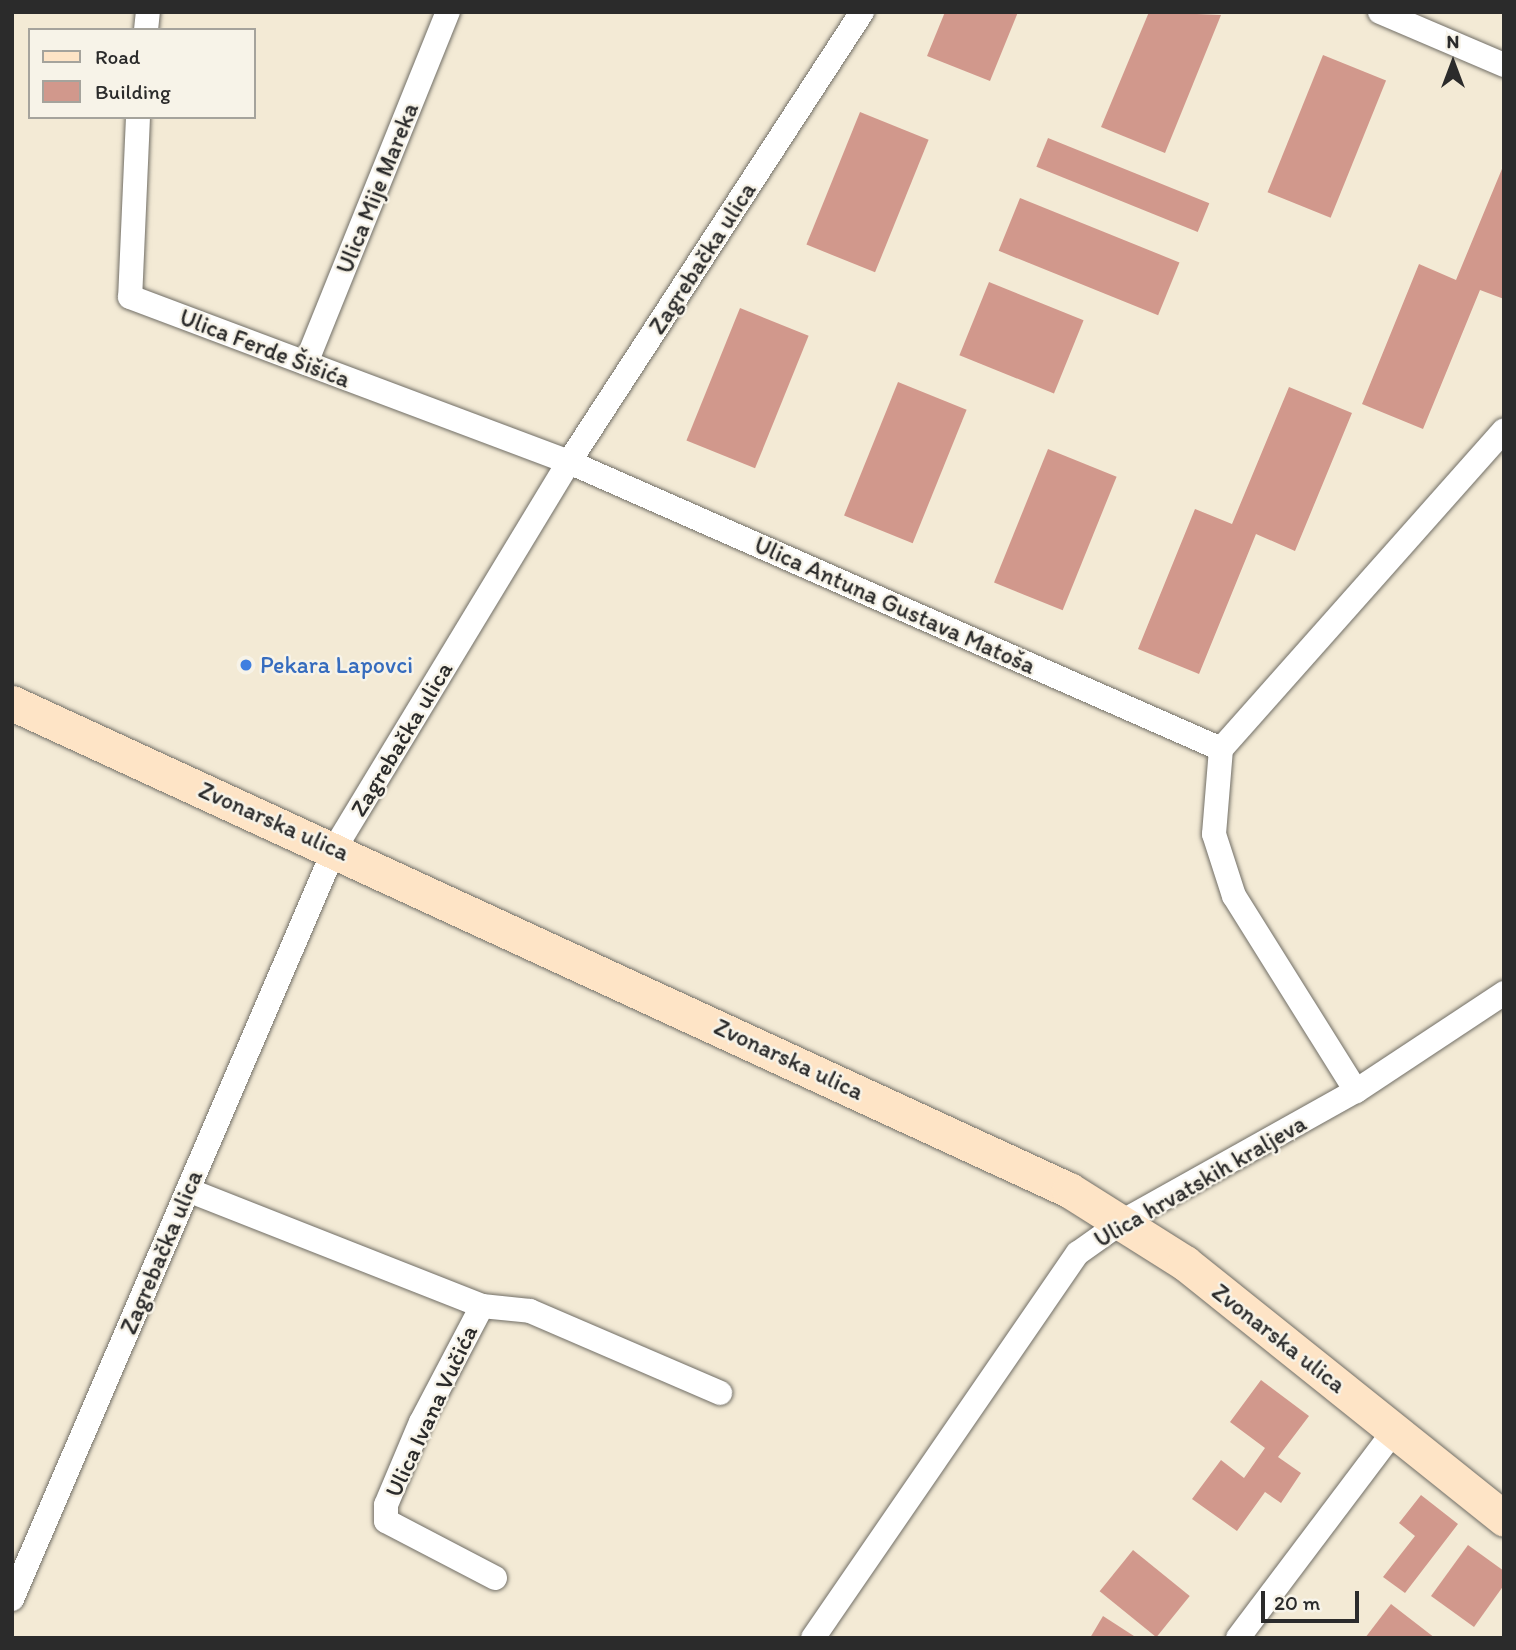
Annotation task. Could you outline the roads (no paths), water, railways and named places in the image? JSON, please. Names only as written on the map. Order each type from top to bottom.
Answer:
[{"type":"main road","name":"Zvonarska ulica","points":[[12,703],[335,848],[1069,1190],[1123,1221],[1395,1430],[1504,1519]]},
{"type":"street","name":"Ulica Mije Mareka","points":[[306,363],[448,12]]},
{"type":"street","name":"Zagrebačka ulica","points":[[12,1599],[335,848],[569,462],[862,12]]},
{"type":"street","points":[[1380,12],[1504,65]]},
{"type":"street","name":"Ulica Ferde Šišića","points":[[138,119],[130,297],[569,462]]},
{"type":"street","points":[[1356,1091],[1234,896],[1214,834],[1220,749],[1504,430]]},
{"type":"street","name":"Ulica Antuna Gustava Matoša","points":[[569,462],[1220,749]]},
{"type":"street","name":"Ulica hrvatskih kraljeva","points":[[813,1638],[1064,1268],[1123,1221],[1356,1091],[1504,993]]},
{"type":"street","name":"Ulica Ivana Vučića","points":[[188,1190],[482,1306],[530,1311],[720,1394]]},
{"type":"street","name":"Ulica Ivana Vučića","points":[[482,1306],[421,1422],[386,1506],[386,1521],[495,1578]]},
{"type":"street","points":[[1238,1638],[1395,1430]]},
{"type":"place","name":"Pekara Lapovci","points":[[246,665]]}]
